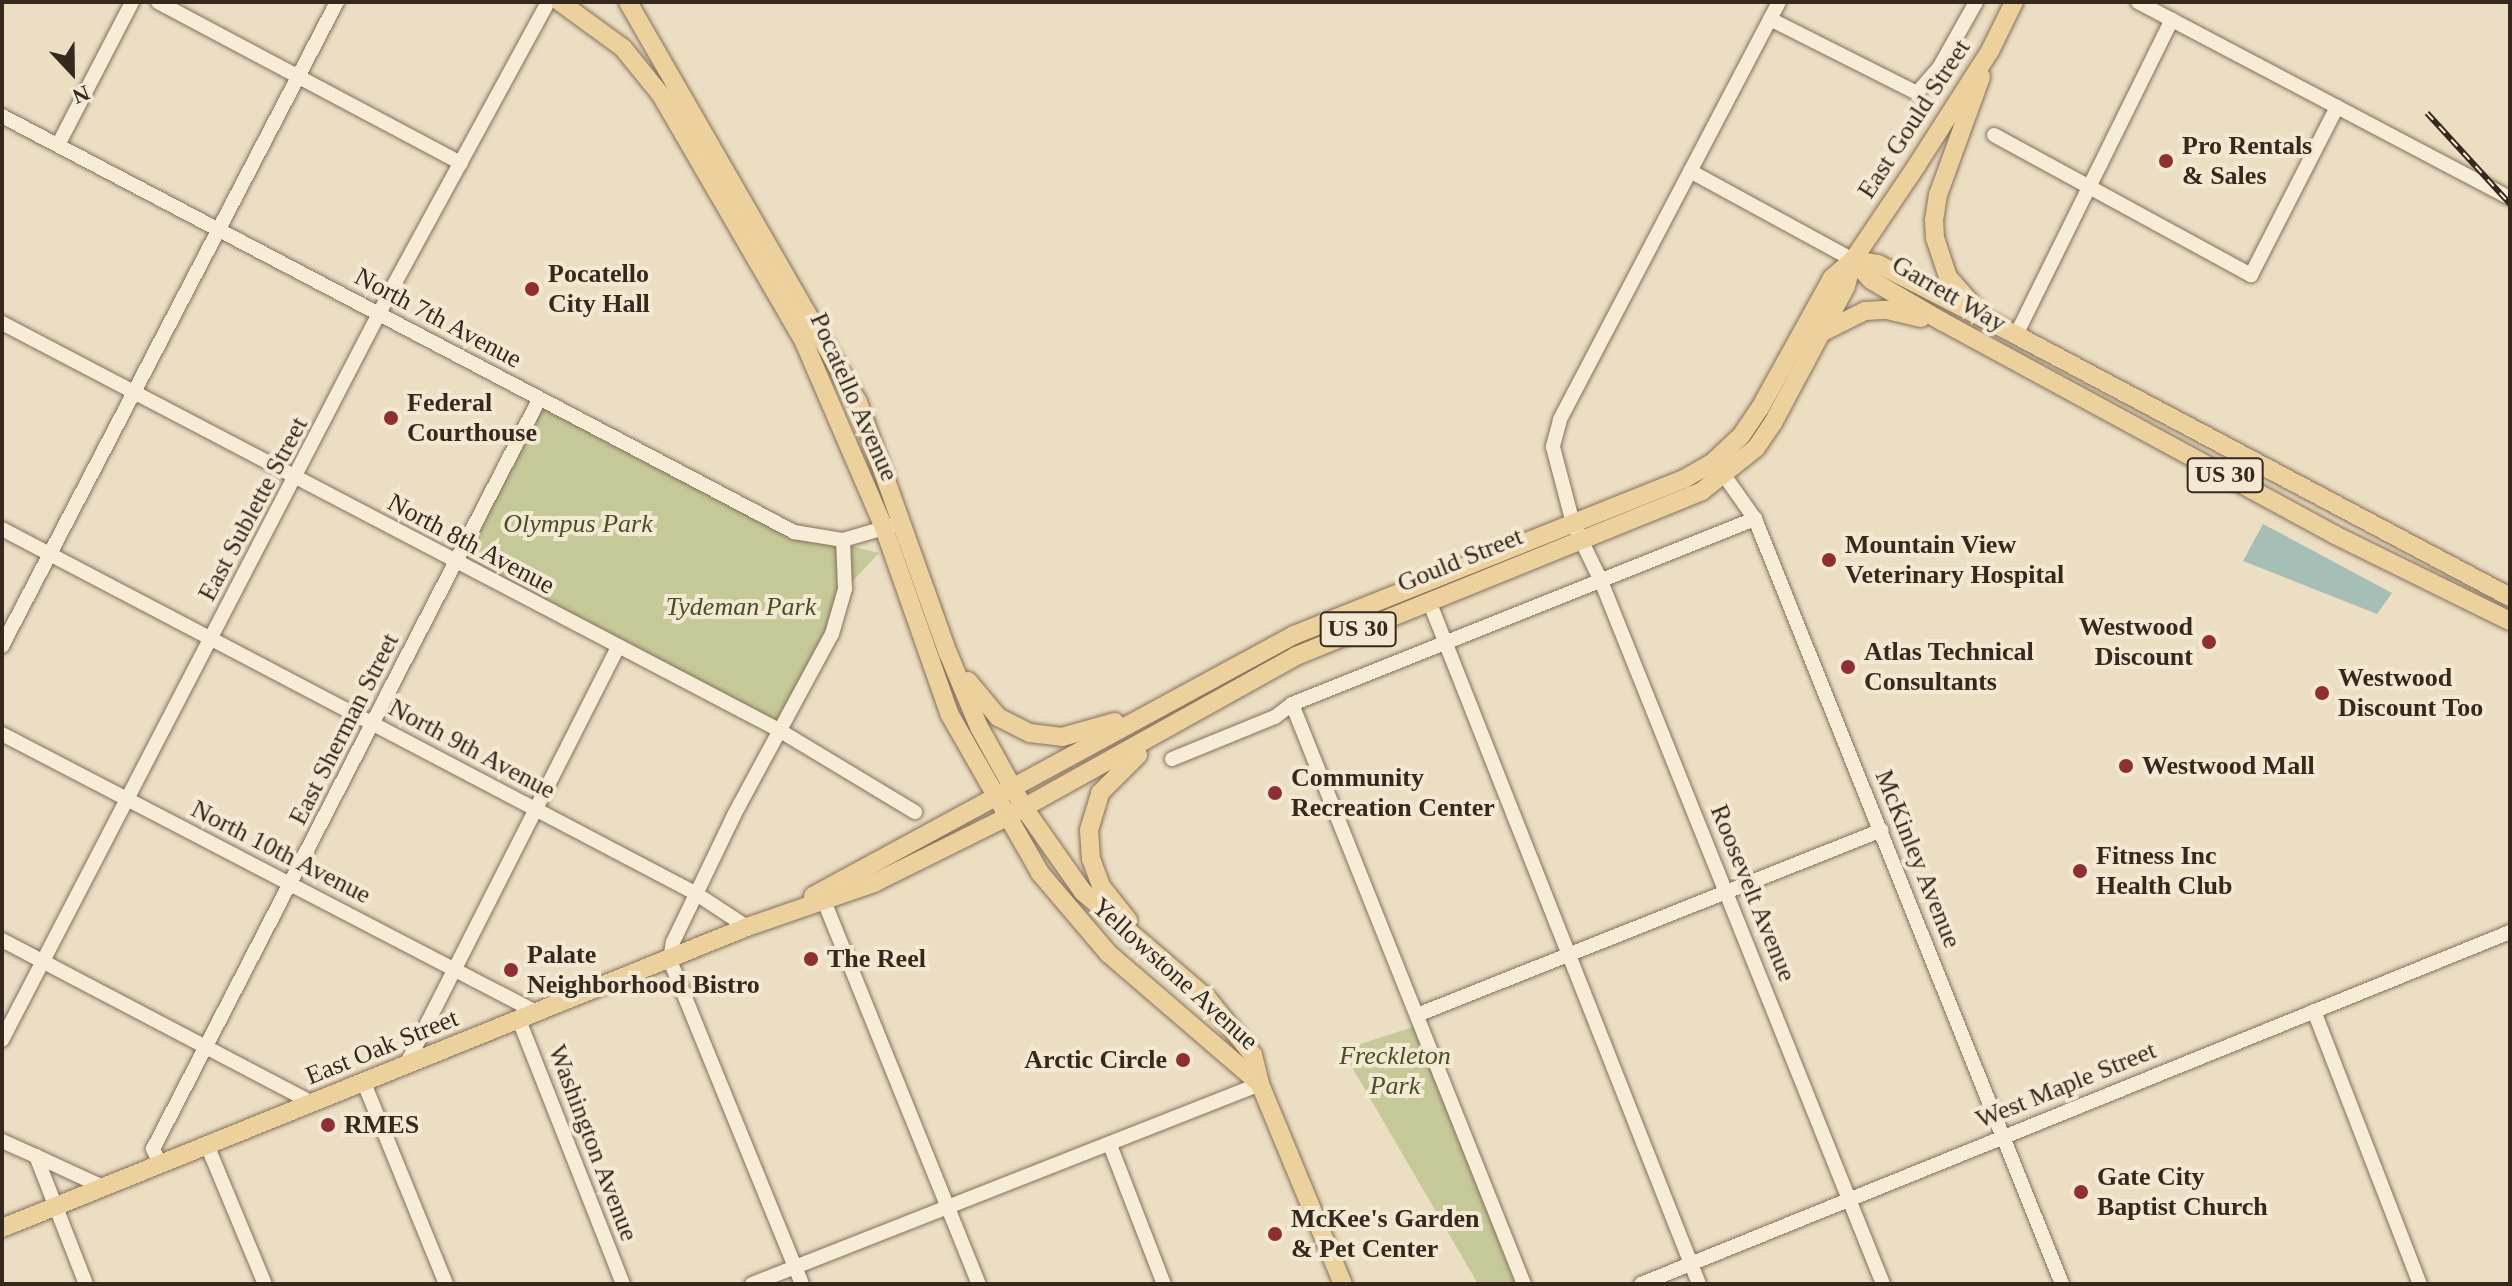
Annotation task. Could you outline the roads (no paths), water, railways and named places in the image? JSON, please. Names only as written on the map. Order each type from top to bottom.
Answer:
[{"type":"main road","name":"Pocatello Avenue","points":[[560,2],[623,48],[661,95],[819,372],[884,528],[950,715],[1007,817]]},
{"type":"main road","name":"Pocatello Avenue","points":[[628,2],[853,391],[948,653],[1024,808]]},
{"type":"main road","name":"East Gould Street","points":[[1719,468],[1741,436],[1832,278],[1853,260],[1917,165],[1990,51],[2014,2]]},
{"type":"main road","points":[[1983,319],[1948,277],[1935,238],[1938,195],[1990,51]]},
{"type":"main road","name":"East Gould Street","points":[[1719,468],[1765,435],[1846,286],[1853,260]]},
{"type":"main road","name":"Garrett Way","points":[[1853,260],[1878,264],[2510,597]]},
{"type":"main road","name":"Garrett Way","points":[[1853,260],[1871,280],[1943,322],[2335,535],[2510,621]]},
{"type":"main road","name":"US 30","points":[[1819,334],[1865,311],[1887,310],[1943,322]]},
{"type":"main road","name":"Gould Street","points":[[1007,817],[1296,656],[1429,601],[1719,468]]},
{"type":"main road","name":"Gould Street","points":[[996,799],[1318,624],[1577,532]]},
{"type":"main road","name":"US 30","points":[[948,653],[988,708],[1030,733],[1074,735],[1167,704]]},
{"type":"main road","points":[[1154,953],[1101,886],[1091,859],[1090,817],[1100,793],[1122,767],[1208,704]]},
{"type":"main road","name":"East Oak Street","points":[[822,896],[996,799]]},
{"type":"main road","name":"Yellowstone Avenue","points":[[1024,808],[1083,892],[1226,1017],[1253,1055],[1260,1084],[1343,1284]]},
{"type":"main road","name":"East Oak Street","points":[[2,1228],[822,896],[903,869],[1007,817]]},
{"type":"main road","name":"Yellowstone Avenue","points":[[1007,817],[1040,873],[1085,931],[1260,1084]]},
{"type":"street","points":[[58,145],[132,2]]},
{"type":"street","points":[[158,2],[461,163]]},
{"type":"street","points":[[2,646],[300,79],[337,2]]},
{"type":"street","name":"East Sublette Street","points":[[2,1040],[380,313],[548,2]]},
{"type":"street","name":"Roosevelt Avenue","points":[[1779,2],[1560,420],[1553,447],[1577,532],[1601,581],[1883,1284]]},
{"type":"street","points":[[1770,19],[1917,93],[1939,68],[1976,2]]},
{"type":"street","points":[[2138,2],[2510,198]]},
{"type":"street","points":[[2016,335],[2172,20]]},
{"type":"street","points":[[1994,135],[2251,275],[2337,107]]},
{"type":"street","name":"North 7th Avenue","points":[[2,116],[794,532],[843,540],[902,522]]},
{"type":"street","points":[[1690,171],[1853,260]]},
{"type":"street","name":"North 8th Avenue","points":[[2,323],[455,564],[779,730],[915,812]]},
{"type":"street","name":"East Sherman Street","points":[[160,1164],[153,1149],[539,400]]},
{"type":"street","name":"McKinley Avenue","points":[[1719,468],[1755,519],[2062,1284]]},
{"type":"street","points":[[1172,759],[1275,717],[1292,704],[1755,519]]},
{"type":"street","name":"North 9th Avenue","points":[[2,529],[695,893],[747,927]]},
{"type":"street","points":[[802,1284],[670,960],[695,893],[841,610],[843,540]]},
{"type":"street","points":[[1429,601],[1699,1284]]},
{"type":"street","points":[[406,1065],[618,648]]},
{"type":"street","points":[[1292,704],[1524,1284]]},
{"type":"street","name":"North 10th Avenue","points":[[2,734],[538,1013]]},
{"type":"street","points":[[1417,1015],[1881,830]]},
{"type":"street","points":[[822,896],[979,1284]]},
{"type":"street","name":"West Maple Street","points":[[1641,1284],[2510,932]]},
{"type":"street","points":[[2,940],[313,1103]]},
{"type":"street","points":[[2314,1011],[2420,1284]]},
{"type":"street","name":"Washington Avenue","points":[[519,1020],[623,1284]]},
{"type":"street","points":[[364,1083],[446,1284]]},
{"type":"street","points":[[752,1284],[1260,1084]]},
{"type":"street","points":[[2,1141],[103,1187]]},
{"type":"street","points":[[207,1145],[265,1284]]},
{"type":"street","points":[[1110,1145],[1164,1284]]},
{"type":"street","points":[[36,1156],[86,1284]]},
{"type":"water","points":[[2263,524],[2392,593],[2377,614],[2243,561]]},
{"type":"railway","points":[[2427,113],[2510,204]]},
{"type":"place","name":"Pro Rentals & Sales","points":[[2166,161]]},
{"type":"place","name":"Pocatello City Hall","points":[[532,289]]},
{"type":"place","name":"Federal Courthouse","points":[[391,418]]},
{"type":"place","name":"Mountain View Veterinary Hospital","points":[[1829,560]]},
{"type":"place","name":"Westwood Discount","points":[[2209,642]]},
{"type":"place","name":"Atlas Technical Consultants","points":[[1848,667]]},
{"type":"place","name":"Westwood Discount Too","points":[[2322,693]]},
{"type":"place","name":"Westwood Mall","points":[[2126,766]]},
{"type":"place","name":"Community Recreation Center","points":[[1275,793]]},
{"type":"place","name":"Fitness Inc Health Club","points":[[2080,871]]},
{"type":"place","name":"The Reel","points":[[811,959]]},
{"type":"place","name":"Palate Neighborhood Bistro","points":[[511,970]]},
{"type":"place","name":"Arctic Circle","points":[[1183,1060]]},
{"type":"place","name":"RMES","points":[[328,1125]]},
{"type":"place","name":"Gate City Baptist Church","points":[[2081,1192]]},
{"type":"place","name":"McKee's Garden & Pet Center","points":[[1275,1234]]},
{"type":"park label","name":"Olympus Park","points":[[578,524]]},
{"type":"park label","name":"Tydeman Park","points":[[741,607]]},
{"type":"park label","name":"Freckleton Park","points":[[1395,1071]]}]
